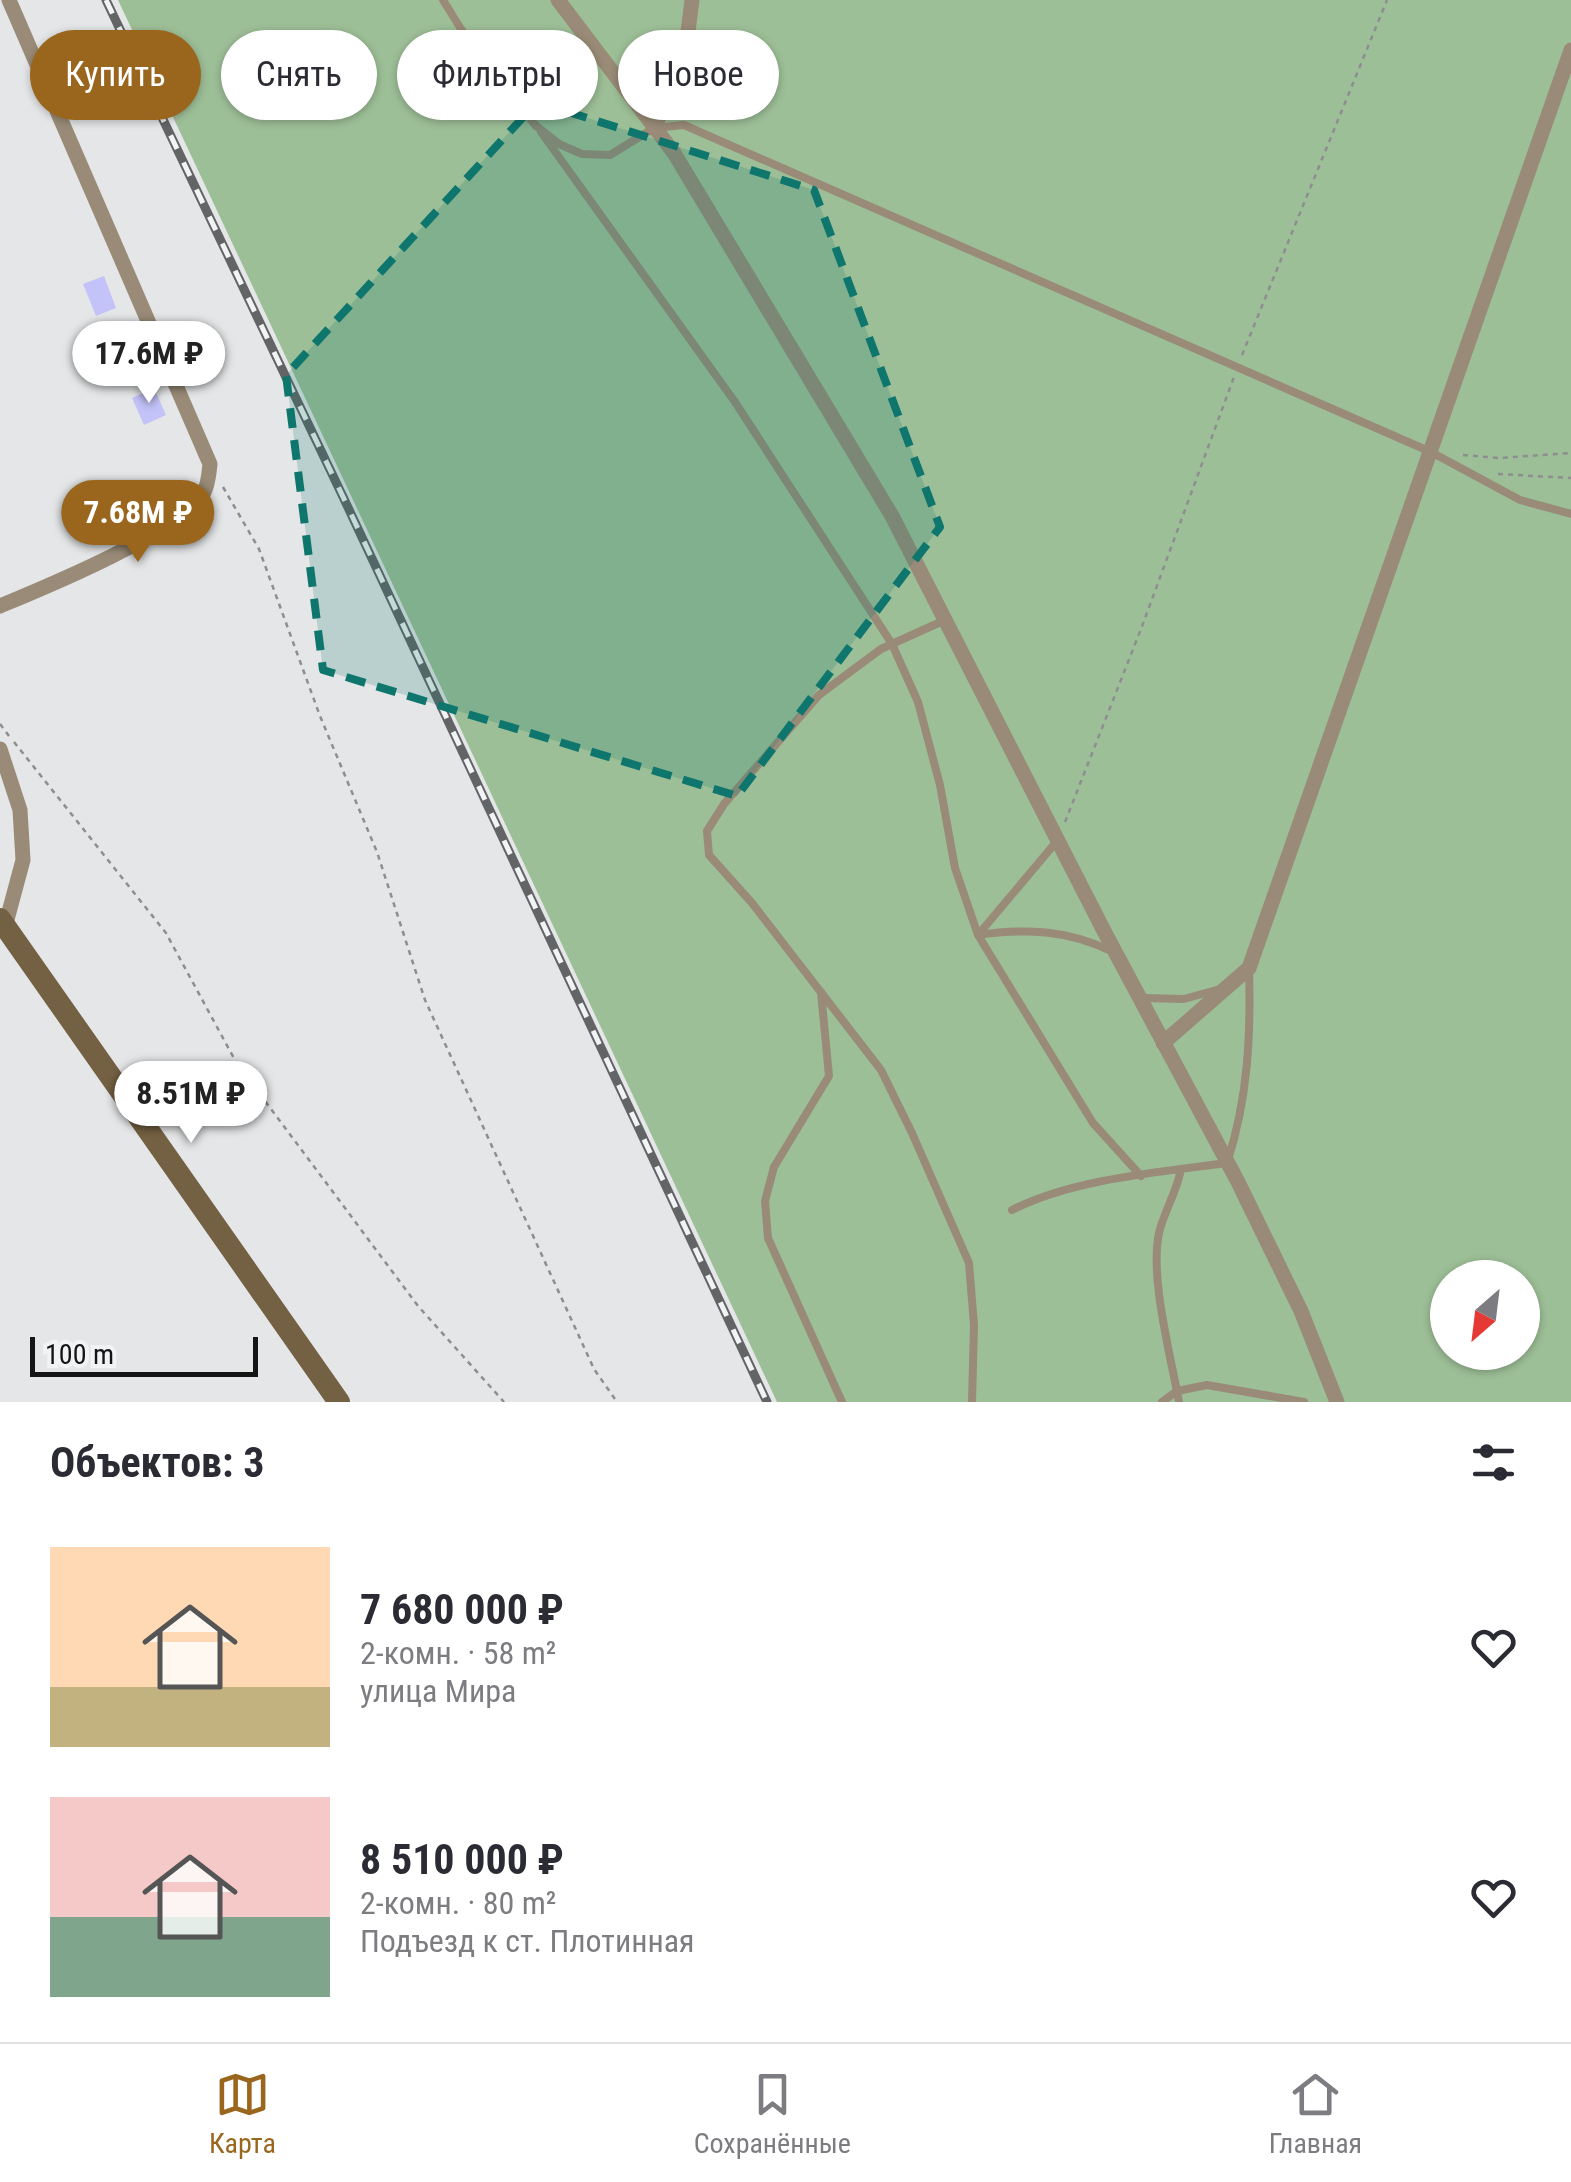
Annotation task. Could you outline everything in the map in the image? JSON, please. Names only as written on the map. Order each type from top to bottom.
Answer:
[{"type":"street","points":[[0,606],[78,572],[173,521],[205,492],[210,464],[10,0]]},
{"type":"street","points":[[558,0],[674,153],[892,516],[1302,1312],[1336,1402]]},
{"type":"street","points":[[654,128],[684,63],[692,0]]},
{"type":"street","points":[[1163,1043],[1250,968],[1571,50]]},
{"type":"street","points":[[0,749],[20,810],[23,860],[3,923],[339,1402]]},
{"type":"lane","points":[[444,0],[461,29],[735,402],[892,644],[918,702],[940,785],[954,868],[978,935],[1094,1123],[1140,1176]]},
{"type":"lane","points":[[535,125],[558,144],[582,154],[610,154],[654,128],[684,125],[1431,452],[1520,500],[1571,514]]},
{"type":"lane","points":[[945,620],[892,644],[819,695],[724,804],[707,831],[709,855],[752,903],[881,1070],[969,1263],[974,1324],[972,1402]]},
{"type":"lane","points":[[978,935],[1058,840]]},
{"type":"lane","points":[[978,935],[1018,929],[1052,932],[1089,940],[1115,953]]},
{"type":"lane","points":[[1012,1210],[1078,1187],[1227,1163],[1242,1120],[1250,1028],[1250,968]]},
{"type":"lane","points":[[1139,998],[1184,1000],[1229,986]]},
{"type":"lane","points":[[821,992],[828,1076],[774,1167],[764,1201],[768,1238],[842,1402]]},
{"type":"lane","points":[[1179,1402],[1158,1272],[1160,1230],[1177,1191],[1181,1169]]},
{"type":"lane","points":[[1162,1402],[1177,1391],[1207,1385],[1304,1402]]},
{"type":"path","points":[[1058,840],[1237,369],[1387,0]]},
{"type":"path","points":[[1431,452],[1499,458],[1571,453]]},
{"type":"path","points":[[210,464],[259,550],[320,716],[377,852],[425,1000],[594,1369],[617,1402]]},
{"type":"path","points":[[1465,472],[1571,478]]},
{"type":"path","points":[[0,724],[166,932],[236,1062],[418,1306],[504,1402]]},
{"type":"highlighted area","points":[[537,102],[814,190],[940,527],[737,796],[323,670],[286,375]]},
{"type":"green space","points":[[118,0],[1571,0],[1571,1402],[777,1402],[174,120],[201,120],[201,30],[132,30]]},
{"type":"building","points":[[104,276],[116,308],[96,316],[83,284]]},
{"type":"building","points":[[154,388],[166,415],[144,425],[132,398]]},
{"type":"railway","points":[[106,0],[767,1402]]}]
